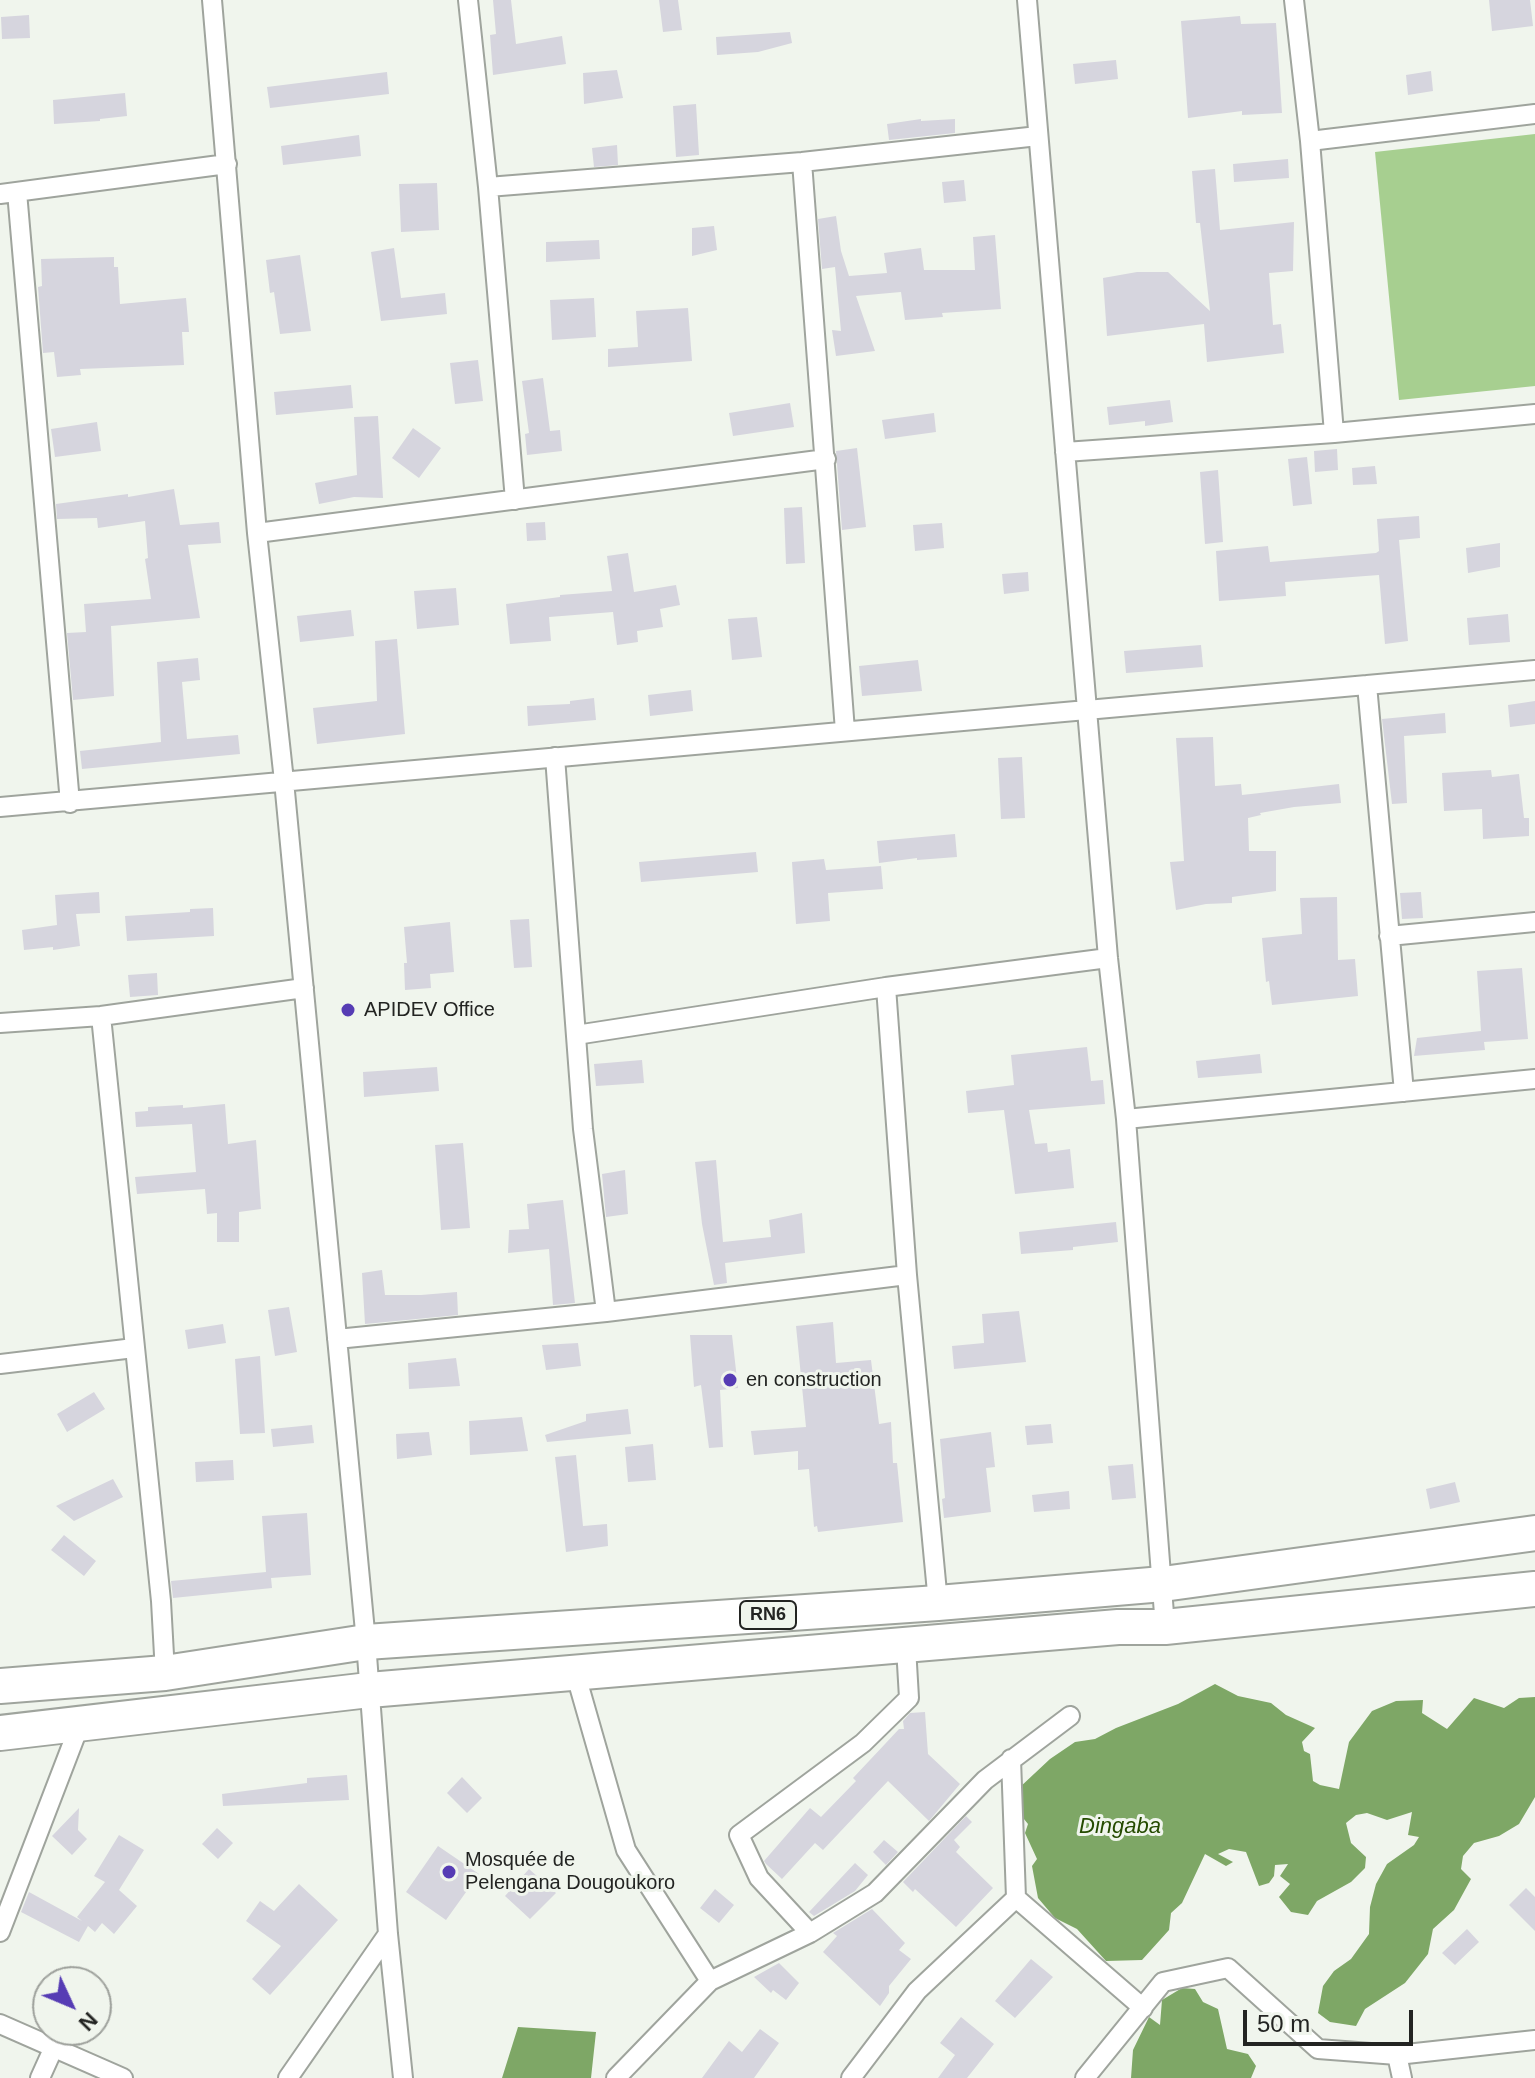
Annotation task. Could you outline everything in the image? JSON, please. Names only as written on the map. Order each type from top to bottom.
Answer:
[{"type":"highway","name":"RN6","points":[[0,1686],[165,1673],[366,1642],[938,1603],[1163,1584],[1535,1533]]},
{"type":"highway","name":"RN6","points":[[0,1733],[369,1690],[1118,1627],[1165,1627],[1535,1589]]},
{"type":"street","points":[[212,0],[257,533],[284,781],[366,1642],[388,1934],[403,2078]]},
{"type":"street","points":[[468,0],[488,187],[515,500]]},
{"type":"street","points":[[1027,0],[1108,958],[1126,1119],[1165,1627]]},
{"type":"street","points":[[1294,0],[1310,141],[1334,433]]},
{"type":"street","points":[[1310,141],[1535,114]]},
{"type":"street","points":[[488,187],[802,162],[1038,136]]},
{"type":"street","points":[[802,162],[845,731]]},
{"type":"street","points":[[70,803],[9,193],[227,164]]},
{"type":"street","points":[[1065,452],[1334,433],[1535,414]]},
{"type":"street","points":[[257,533],[826,459]]},
{"type":"street","points":[[0,807],[1535,670]]},
{"type":"street","points":[[1367,685],[1404,1092]]},
{"type":"street","points":[[555,757],[583,1129],[606,1312]]},
{"type":"street","points":[[1389,936],[1535,922]]},
{"type":"street","points":[[576,1035],[886,987],[1108,958]]},
{"type":"street","points":[[886,987],[907,1275],[938,1603]]},
{"type":"street","points":[[0,1023],[101,1016],[304,988]]},
{"type":"street","points":[[101,1016],[161,1601],[165,1673]]},
{"type":"street","points":[[1126,1119],[1535,1079]]},
{"type":"street","points":[[337,1339],[606,1312],[907,1275]]},
{"type":"street","points":[[0,1364],[134,1348]]},
{"type":"street","points":[[810,1933],[759,1878],[739,1835],[863,1743],[909,1698],[906,1647]]},
{"type":"street","points":[[575,1672],[626,1850],[710,1981]]},
{"type":"street","points":[[616,2078],[710,1981],[810,1933],[875,1893],[985,1780],[1070,1716]]},
{"type":"street","points":[[0,1932],[80,1724]]},
{"type":"street","points":[[1011,1759],[1016,1898],[1143,2008]]},
{"type":"street","points":[[851,2078],[917,1991],[1016,1898]]},
{"type":"street","points":[[288,2078],[388,1934]]},
{"type":"street","points":[[1085,2078],[1163,1982],[1228,1968],[1318,2049],[1397,2055],[1535,2040]]},
{"type":"street","points":[[0,2024],[123,2078]]},
{"type":"street","points":[[40,2078],[54,2047]]},
{"type":"street","points":[[1397,2055],[1402,2078]]},
{"type":"shaded area","points":[[1535,134],[1535,386],[1399,400],[1375,152]]},
{"type":"water","name":"Dingaba","points":[[1215,1684],[1238,1696],[1271,1703],[1286,1715],[1315,1728],[1302,1742],[1304,1751],[1310,1754],[1313,1781],[1339,1789],[1349,1742],[1372,1711],[1396,1701],[1423,1700],[1422,1713],[1447,1729],[1474,1698],[1504,1708],[1519,1698],[1535,1697],[1535,1797],[1519,1824],[1499,1836],[1474,1843],[1463,1856],[1461,1869],[1471,1879],[1454,1910],[1433,1929],[1428,1954],[1405,1983],[1365,2009],[1356,2026],[1330,2022],[1318,2013],[1323,1986],[1334,1971],[1351,1959],[1369,1934],[1370,1907],[1376,1884],[1387,1864],[1414,1845],[1419,1837],[1408,1835],[1412,1812],[1387,1820],[1367,1813],[1356,1815],[1346,1823],[1351,1843],[1366,1857],[1365,1868],[1351,1882],[1317,1901],[1308,1915],[1291,1912],[1279,1897],[1290,1884],[1280,1876],[1288,1864],[1275,1865],[1274,1876],[1269,1883],[1259,1886],[1246,1852],[1229,1849],[1218,1854],[1233,1862],[1226,1866],[1205,1854],[1182,1903],[1171,1913],[1169,1930],[1142,1960],[1106,1961],[1077,1929],[1055,1918],[1038,1898],[1032,1866],[1037,1859],[1025,1833],[1028,1824],[1019,1813],[1019,1788],[1050,1759],[1075,1742],[1095,1739],[1178,1704]]},
{"type":"water","points":[[1182,1988],[1195,1989],[1203,2002],[1218,2009],[1227,2049],[1248,2054],[1256,2066],[1251,2078],[1131,2078],[1133,2050],[1149,2017],[1160,2025],[1162,2000]]},
{"type":"water","points":[[518,2027],[596,2032],[591,2078],[502,2078]]},
{"type":"building","points":[[493,0],[511,0],[516,44],[562,36],[566,64],[493,75],[490,35],[496,34]]},
{"type":"building","points":[[659,0],[678,0],[682,30],[663,32]]},
{"type":"building","points":[[1489,0],[1530,0],[1533,26],[1492,31]]},
{"type":"building","points":[[29,15],[30,38],[2,39],[1,17]]},
{"type":"building","points":[[1240,16],[1241,24],[1276,23],[1282,113],[1242,115],[1242,111],[1188,118],[1181,21]]},
{"type":"building","points":[[790,32],[792,43],[758,52],[717,55],[716,37]]},
{"type":"building","points":[[1116,60],[1118,79],[1075,84],[1073,64]]},
{"type":"building","points":[[617,70],[623,98],[584,104],[583,73]]},
{"type":"building","points":[[1431,71],[1433,91],[1408,95],[1406,75]]},
{"type":"building","points":[[387,72],[389,94],[270,108],[267,87]]},
{"type":"building","points":[[125,93],[127,116],[54,124],[53,100]]},
{"type":"building","points":[[696,104],[699,155],[676,157],[673,106]]},
{"type":"building","points":[[921,119],[955,119],[955,133],[889,140],[887,124]]},
{"type":"building","points":[[359,135],[361,156],[283,165],[281,146]]},
{"type":"building","points":[[617,145],[618,165],[594,167],[592,148]]},
{"type":"building","points":[[1288,159],[1289,178],[1234,182],[1233,164]]},
{"type":"building","points":[[1215,169],[1220,230],[1294,222],[1293,271],[1269,273],[1273,325],[1281,324],[1284,353],[1207,362],[1204,324],[1107,336],[1103,278],[1137,272],[1168,272],[1210,311],[1200,223],[1196,223],[1192,171]]},
{"type":"building","points":[[964,180],[966,201],[944,203],[942,182]]},
{"type":"building","points":[[437,183],[439,230],[401,232],[399,184]]},
{"type":"building","points":[[836,216],[841,251],[849,276],[887,273],[884,253],[921,248],[924,270],[975,270],[973,237],[995,235],[1001,309],[942,313],[943,317],[905,320],[901,292],[856,296],[875,351],[836,356],[832,330],[841,331],[835,267],[822,269],[818,219]]},
{"type":"building","points":[[714,226],[717,250],[692,256],[692,228]]},
{"type":"building","points":[[599,240],[600,259],[546,262],[546,242]]},
{"type":"building","points":[[394,248],[401,298],[445,293],[447,314],[381,321],[371,252]]},
{"type":"building","points":[[300,255],[311,331],[280,334],[266,260]]},
{"type":"building","points":[[114,257],[114,267],[118,267],[120,304],[186,298],[189,332],[182,332],[184,365],[80,369],[81,375],[57,377],[54,352],[43,353],[38,287],[42,286],[41,259]]},
{"type":"building","points":[[594,298],[596,337],[552,340],[550,300]]},
{"type":"building","points":[[688,308],[692,361],[608,367],[608,349],[638,347],[636,311]]},
{"type":"building","points":[[478,360],[483,401],[455,404],[450,363]]},
{"type":"building","points":[[543,378],[550,431],[560,430],[562,451],[527,455],[525,434],[529,433],[522,381]]},
{"type":"building","points":[[351,385],[353,408],[276,415],[274,392]]},
{"type":"building","points":[[1170,400],[1173,422],[1145,426],[1145,421],[1109,425],[1107,407]]},
{"type":"building","points":[[790,403],[794,427],[733,436],[729,413]]},
{"type":"building","points":[[934,413],[936,432],[885,439],[882,420]]},
{"type":"building","points":[[378,416],[383,498],[354,497],[319,504],[315,483],[357,475],[354,417]]},
{"type":"building","points":[[97,422],[101,451],[55,457],[51,429]]},
{"type":"building","points":[[413,428],[441,448],[419,478],[392,458]]},
{"type":"building","points":[[857,448],[866,527],[842,530],[836,451]]},
{"type":"building","points":[[1337,449],[1338,470],[1315,472],[1314,451]]},
{"type":"building","points":[[1307,457],[1312,504],[1293,506],[1288,459]]},
{"type":"building","points":[[1375,466],[1377,484],[1353,485],[1352,468]]},
{"type":"building","points":[[1218,470],[1223,542],[1205,544],[1200,472]]},
{"type":"building","points":[[174,489],[180,525],[219,522],[221,543],[188,545],[200,618],[111,626],[114,696],[73,700],[67,633],[86,632],[84,604],[151,599],[145,559],[148,558],[145,521],[98,528],[97,518],[57,519],[56,504]]},
{"type":"building","points":[[802,507],[805,563],[786,564],[784,508]]},
{"type":"building","points":[[1419,516],[1420,538],[1399,540],[1408,641],[1385,644],[1379,575],[1285,582],[1286,596],[1219,601],[1216,551],[1268,546],[1270,562],[1376,553],[1379,551],[1377,519]]},
{"type":"building","points":[[545,522],[546,540],[527,541],[526,523]]},
{"type":"building","points":[[942,523],[944,548],[915,551],[913,525]]},
{"type":"building","points":[[1500,543],[1500,567],[1468,573],[1466,548]]},
{"type":"building","points":[[628,553],[634,592],[676,585],[680,605],[660,609],[663,627],[637,631],[638,642],[617,645],[613,612],[549,617],[551,641],[510,644],[506,604],[612,591],[607,556]]},
{"type":"building","points":[[1028,572],[1029,591],[1004,594],[1002,574]]},
{"type":"building","points":[[456,588],[459,625],[417,629],[414,591]]},
{"type":"building","points":[[351,610],[354,636],[300,642],[297,616]]},
{"type":"building","points":[[1508,614],[1510,642],[1469,645],[1467,618]]},
{"type":"building","points":[[757,617],[762,657],[732,660],[728,619]]},
{"type":"building","points":[[397,639],[405,734],[317,744],[313,708],[377,701],[375,641]]},
{"type":"building","points":[[1201,645],[1203,667],[1126,673],[1124,651]]},
{"type":"building","points":[[198,658],[200,680],[182,682],[187,739],[238,735],[240,754],[82,769],[80,751],[161,742],[157,662]]},
{"type":"building","points":[[918,660],[922,691],[862,696],[859,666]]},
{"type":"building","points":[[691,690],[693,711],[650,716],[648,695]]},
{"type":"building","points":[[594,698],[596,720],[528,726],[527,706],[570,704],[570,701]]},
{"type":"building","points":[[1535,701],[1535,724],[1510,727],[1508,705]]},
{"type":"building","points":[[1445,713],[1446,733],[1404,736],[1407,803],[1392,804],[1382,719]]},
{"type":"building","points":[[1213,737],[1215,786],[1241,784],[1242,795],[1339,784],[1341,803],[1294,807],[1248,818],[1249,851],[1276,851],[1276,891],[1232,897],[1232,903],[1176,910],[1170,862],[1184,861],[1176,738]]},
{"type":"building","points":[[1022,757],[1025,818],[1001,819],[998,758]]},
{"type":"building","points":[[1491,770],[1492,777],[1519,774],[1524,818],[1529,818],[1529,836],[1483,839],[1482,809],[1444,811],[1442,773]]},
{"type":"building","points":[[955,834],[957,857],[879,863],[877,841]]},
{"type":"building","points":[[756,852],[758,872],[641,882],[639,862]]},
{"type":"building","points":[[824,859],[826,870],[881,866],[883,889],[828,893],[830,921],[796,924],[792,862]]},
{"type":"building","points":[[99,892],[100,913],[76,914],[80,946],[24,950],[22,930],[57,925],[55,895]]},
{"type":"building","points":[[1421,892],[1423,918],[1402,919],[1400,893]]},
{"type":"building","points":[[1337,897],[1338,960],[1355,959],[1358,996],[1272,1005],[1269,981],[1266,982],[1262,938],[1302,934],[1300,898]]},
{"type":"building","points":[[213,908],[214,936],[127,941],[125,916]]},
{"type":"building","points":[[529,919],[532,967],[514,968],[510,920]]},
{"type":"building","points":[[450,922],[454,972],[430,974],[431,988],[405,990],[404,963],[407,963],[404,927]]},
{"type":"building","points":[[1522,968],[1528,1039],[1484,1042],[1485,1050],[1414,1056],[1417,1038],[1481,1031],[1477,971]]},
{"type":"building","points":[[157,973],[158,995],[130,997],[128,975]]},
{"type":"building","points":[[1087,1047],[1091,1081],[1103,1080],[1105,1104],[1029,1110],[1035,1144],[1047,1143],[1048,1152],[1070,1149],[1074,1188],[1015,1194],[1004,1110],[968,1113],[966,1091],[1014,1085],[1011,1055]]},
{"type":"building","points":[[1260,1054],[1262,1073],[1198,1078],[1196,1061]]},
{"type":"building","points":[[642,1060],[644,1083],[596,1086],[594,1064]]},
{"type":"building","points":[[437,1067],[439,1091],[364,1097],[363,1072]]},
{"type":"building","points":[[225,1104],[228,1144],[256,1140],[261,1209],[239,1212],[239,1242],[217,1242],[217,1213],[207,1214],[205,1189],[137,1194],[135,1177],[196,1172],[192,1124],[136,1127],[135,1112],[148,1111],[148,1107]]},
{"type":"building","points":[[463,1143],[470,1228],[441,1230],[435,1145]]},
{"type":"building","points":[[716,1160],[723,1242],[771,1237],[769,1220],[802,1213],[805,1253],[725,1263],[727,1283],[714,1285],[702,1224],[695,1162]]},
{"type":"building","points":[[625,1170],[628,1214],[606,1217],[602,1174]]},
{"type":"building","points":[[563,1200],[575,1303],[553,1305],[549,1249],[508,1253],[509,1230],[529,1229],[527,1204]]},
{"type":"building","points":[[1116,1222],[1118,1242],[1073,1247],[1073,1250],[1021,1254],[1019,1232]]},
{"type":"building","points":[[382,1270],[385,1295],[457,1292],[458,1315],[365,1324],[362,1273]]},
{"type":"building","points":[[289,1307],[297,1352],[275,1356],[268,1310]]},
{"type":"building","points":[[1019,1311],[1026,1362],[954,1369],[952,1346],[984,1343],[982,1314]]},
{"type":"building","points":[[833,1322],[836,1363],[871,1360],[879,1424],[891,1422],[893,1463],[897,1463],[903,1522],[818,1532],[817,1526],[814,1527],[809,1469],[798,1470],[798,1451],[754,1455],[751,1431],[806,1427],[796,1326]]},
{"type":"building","points":[[223,1324],[226,1343],[188,1349],[185,1330]]},
{"type":"building","points":[[690,1335],[732,1335],[738,1388],[720,1390],[723,1447],[709,1448],[701,1385],[694,1387]]},
{"type":"building","points":[[578,1343],[581,1366],[546,1370],[542,1345]]},
{"type":"building","points":[[260,1356],[265,1433],[240,1434],[235,1359]]},
{"type":"building","points":[[456,1358],[460,1386],[409,1389],[408,1363]]},
{"type":"building","points":[[94,1392],[105,1409],[67,1432],[57,1414]]},
{"type":"building","points":[[628,1409],[631,1434],[547,1442],[545,1435],[586,1421],[586,1414]]},
{"type":"building","points":[[522,1417],[528,1451],[470,1455],[469,1421]]},
{"type":"building","points":[[1051,1424],[1053,1443],[1027,1445],[1025,1426]]},
{"type":"building","points":[[312,1425],[314,1443],[273,1447],[271,1429]]},
{"type":"building","points":[[429,1432],[432,1455],[397,1459],[396,1434]]},
{"type":"building","points":[[991,1432],[995,1467],[986,1468],[991,1512],[944,1518],[940,1439]]},
{"type":"building","points":[[653,1444],[656,1480],[628,1482],[625,1447]]},
{"type":"building","points":[[576,1455],[583,1526],[607,1524],[608,1546],[566,1552],[555,1457]]},
{"type":"building","points":[[233,1460],[234,1480],[196,1482],[195,1462]]},
{"type":"building","points":[[1133,1464],[1136,1498],[1112,1500],[1108,1466]]},
{"type":"building","points":[[113,1479],[123,1497],[74,1521],[56,1506]]},
{"type":"building","points":[[1455,1482],[1460,1502],[1430,1509],[1426,1489]]},
{"type":"building","points":[[1069,1491],[1070,1509],[1034,1512],[1032,1495]]},
{"type":"building","points":[[307,1513],[311,1575],[271,1578],[272,1588],[173,1598],[171,1581],[266,1572],[262,1516]]},
{"type":"building","points":[[64,1535],[96,1561],[84,1576],[51,1550]]},
{"type":"building","points":[[925,1712],[928,1754],[960,1784],[929,1821],[888,1781],[823,1850],[815,1843],[782,1879],[766,1864],[764,1861],[810,1808],[821,1817],[899,1729],[904,1729],[903,1721],[910,1713]]},
{"type":"building","points":[[347,1775],[349,1800],[223,1806],[222,1794],[307,1783],[307,1778]]},
{"type":"building","points":[[462,1777],[482,1798],[467,1813],[447,1793]]},
{"type":"building","points":[[79,1808],[78,1830],[87,1839],[72,1855],[52,1836]]},
{"type":"building","points":[[966,1816],[972,1822],[954,1840],[960,1847],[956,1852],[993,1888],[956,1927],[915,1889],[913,1892],[903,1882]]},
{"type":"building","points":[[217,1828],[233,1843],[218,1859],[202,1844]]},
{"type":"building","points":[[119,1835],[144,1850],[119,1890],[137,1906],[114,1934],[102,1923],[95,1932],[88,1926],[79,1942],[21,1912],[29,1892],[82,1921],[77,1917],[105,1882],[94,1876]]},
{"type":"building","points":[[884,1840],[898,1852],[886,1865],[873,1852]]},
{"type":"building","points":[[438,1846],[479,1874],[446,1920],[406,1892]]},
{"type":"building","points":[[855,1863],[868,1875],[855,1891],[814,1916],[809,1912]]},
{"type":"building","points":[[529,1869],[556,1893],[530,1919],[505,1896]]},
{"type":"building","points":[[299,1884],[338,1920],[270,1995],[252,1979],[281,1946],[246,1921],[260,1901],[274,1911]]},
{"type":"building","points":[[1526,1888],[1535,1897],[1535,1931],[1509,1905]]},
{"type":"building","points":[[715,1889],[734,1905],[719,1923],[700,1908]]},
{"type":"building","points":[[872,1909],[905,1943],[899,1950],[911,1959],[889,1986],[889,1993],[880,2006],[823,1952],[837,1936],[833,1933]]},
{"type":"building","points":[[1467,1929],[1479,1942],[1455,1965],[1442,1953]]},
{"type":"building","points":[[1031,1959],[1053,1977],[1015,2018],[995,2001]]},
{"type":"building","points":[[779,1963],[799,1983],[786,2000],[773,1990],[771,1993],[754,1977]]},
{"type":"building","points":[[961,2017],[994,2044],[967,2078],[938,2078],[955,2055],[940,2043]]},
{"type":"building","points":[[760,2029],[779,2043],[754,2078],[702,2078],[729,2041],[742,2052]]},
{"type":"place","name":"APIDEV Office","points":[[348,1010]]},
{"type":"place","name":"en construction","points":[[730,1380]]},
{"type":"place","name":"Mosquée de Pelengana Dougoukoro","points":[[449,1872]]}]
